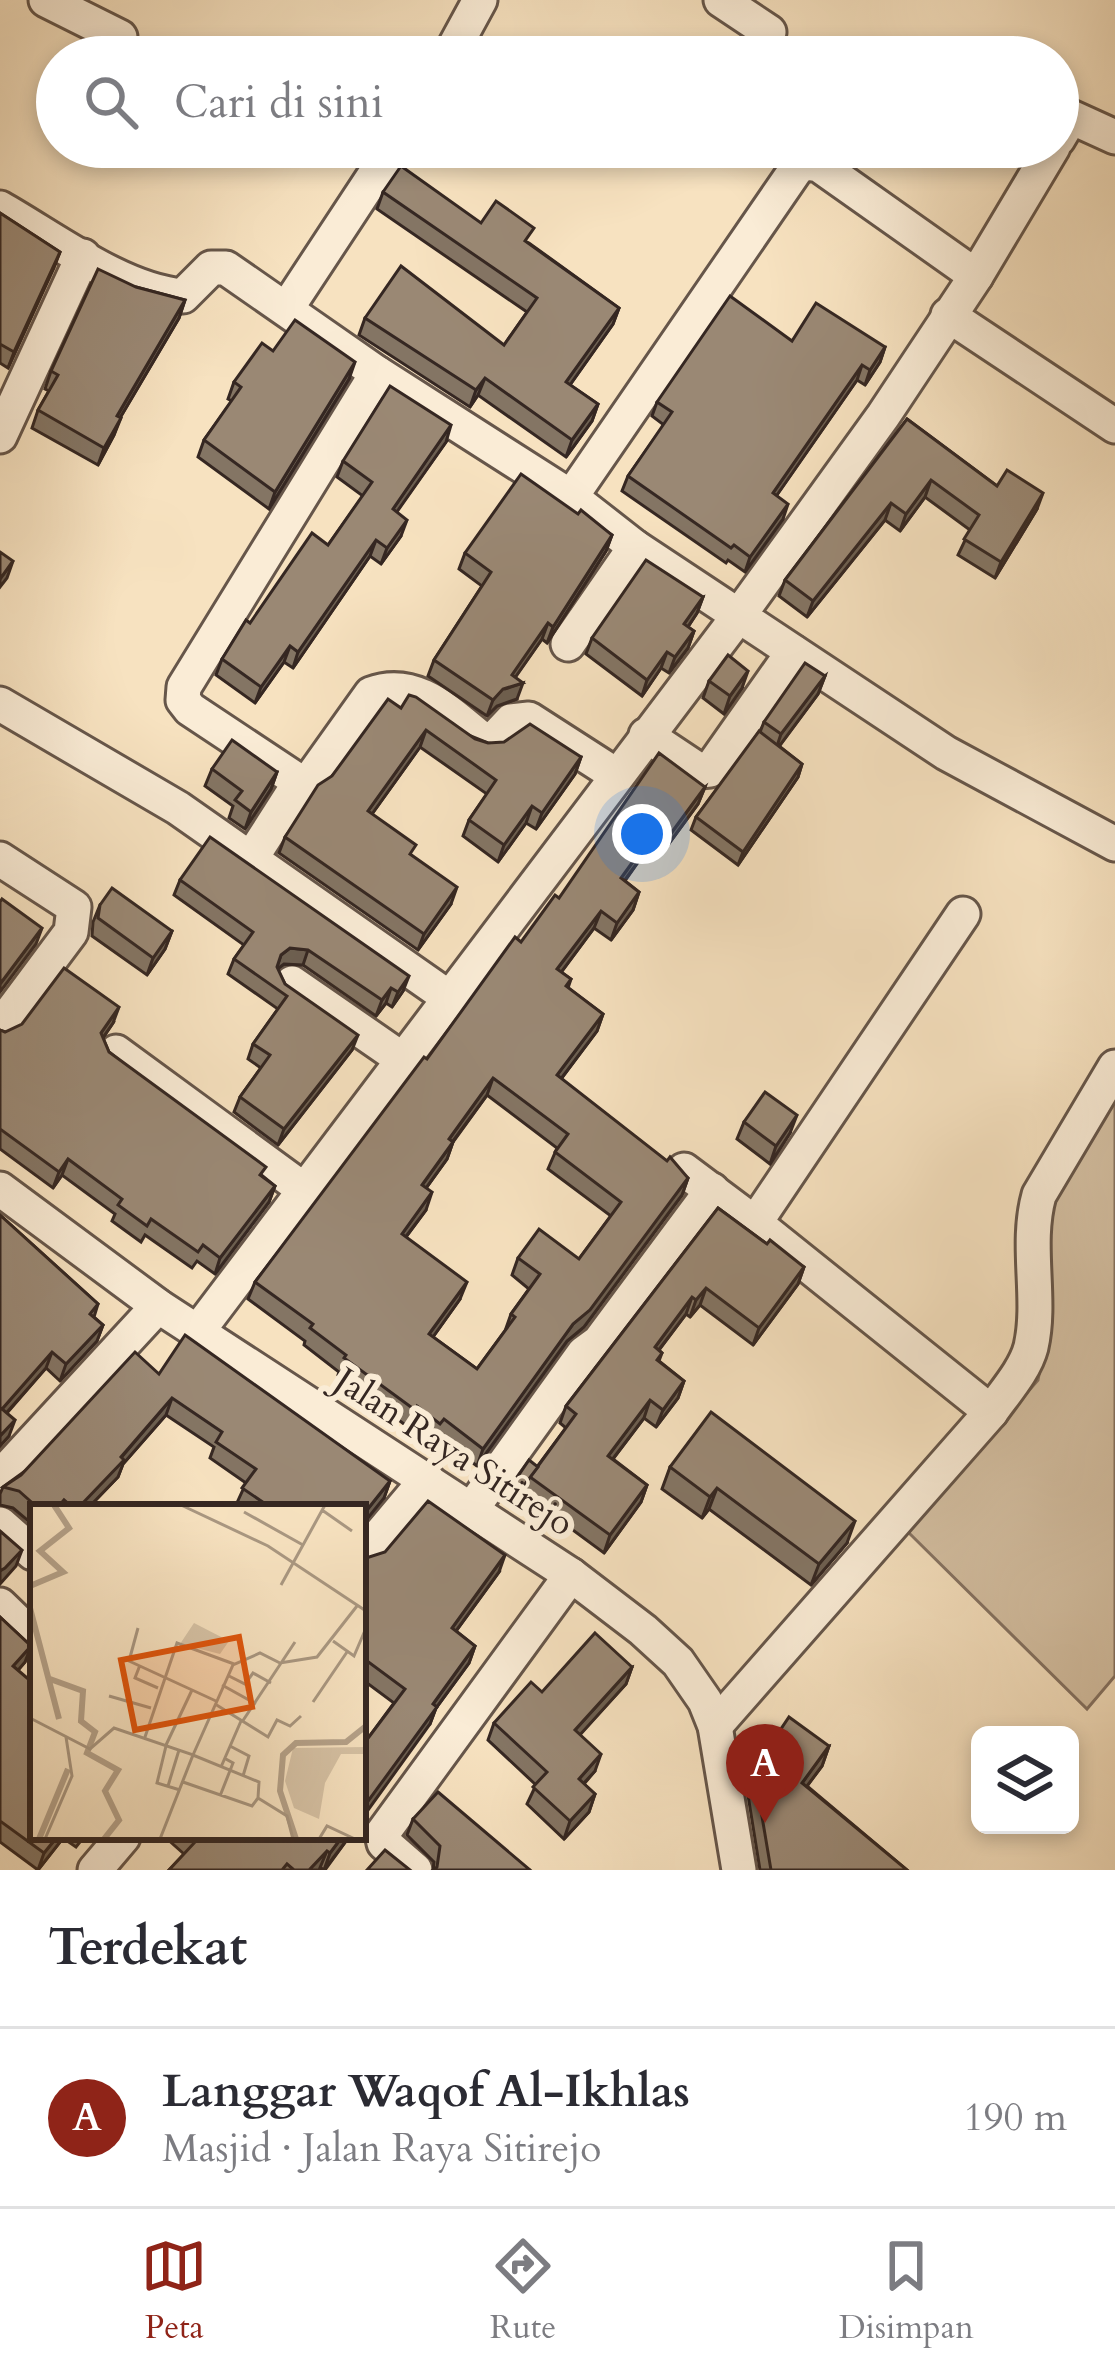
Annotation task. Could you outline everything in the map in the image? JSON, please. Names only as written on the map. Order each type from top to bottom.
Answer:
[{"type":"street","points":[[46,0],[118,36]]},
{"type":"street","points":[[460,36],[480,0]]},
{"type":"street","points":[[721,0],[769,32]]},
{"type":"street","points":[[1079,121],[1115,137]]},
{"type":"street","points":[[287,308],[379,168]]},
{"type":"street","points":[[572,497],[797,168]]},
{"type":"street","points":[[823,168],[976,275]]},
{"type":"street","points":[[198,1331],[740,614],[883,416],[1040,168]]},
{"type":"street","points":[[0,208],[123,279],[174,295],[190,292],[211,268],[226,268],[946,753],[1115,844]]},
{"type":"street","points":[[0,436],[83,256]]},
{"type":"street","points":[[948,315],[1115,426]]},
{"type":"street","points":[[377,373],[184,687],[183,700],[300,782],[309,781],[371,694],[397,688],[421,693],[482,740],[495,738],[511,721],[529,718],[616,775]]},
{"type":"street","points":[[568,644],[635,547]]},
{"type":"street","points":[[646,735],[704,771],[710,770],[793,652]]},
{"type":"street","points":[[4,706],[178,808],[448,997]]},
{"type":"street","points":[[252,857],[300,782]]},
{"type":"street","points":[[0,859],[74,907],[75,920],[71,932],[0,1027]]},
{"type":"street","points":[[755,1223],[963,914]]},
{"type":"street","points":[[292,983],[402,1060]]},
{"type":"street","points":[[116,1052],[303,1189]]},
{"type":"street","points":[[716,1726],[992,1412],[1023,1365],[1032,1342],[1033,1216],[1039,1195],[1115,1067]]},
{"type":"street","points":[[684,1169],[992,1412]]},
{"type":"street","name":"Jalan Raya Sitirejo","points":[[0,1189],[158,1306],[571,1575],[643,1630],[678,1663],[716,1726],[739,1870]]},
{"type":"street","points":[[471,1510],[584,1353],[598,1342],[712,1190]]},
{"type":"street","points":[[0,1477],[158,1306]]},
{"type":"street","points":[[366,1551],[427,1479]]},
{"type":"street","points":[[0,1524],[30,1550]]},
{"type":"street","points":[[415,1870],[384,1843],[382,1834],[571,1575]]},
{"type":"street","points":[[0,1605],[30,1634]]},
{"type":"street","points":[[95,1870],[120,1840]]},
{"type":"shaded area","points":[[1115,1081],[1115,1676],[1087,1709],[907,1531],[1038,1380],[1043,1353],[1043,1218]]},
{"type":"building","points":[[404,168],[481,223],[496,201],[534,228],[525,241],[619,308],[566,382],[598,404],[572,440],[485,378],[476,390],[365,318],[401,266],[504,345],[537,298],[383,192]]},
{"type":"building","points":[[0,213],[60,252],[14,352],[0,344]]},
{"type":"building","points":[[98,269],[136,287],[185,300],[117,416],[121,418],[104,448],[38,410],[58,375],[51,371]]},
{"type":"building","points":[[730,296],[792,341],[816,303],[885,347],[870,370],[862,365],[773,493],[788,504],[750,557],[628,476],[672,412],[657,402]]},
{"type":"building","points":[[295,320],[355,362],[275,492],[204,440],[241,387],[234,382],[262,343],[273,351]]},
{"type":"building","points":[[390,386],[451,425],[393,509],[407,520],[387,548],[376,540],[298,652],[290,646],[261,687],[222,659],[312,533],[328,545],[372,482],[343,461]]},
{"type":"building","points":[[907,419],[997,486],[1007,470],[1043,493],[1001,562],[964,539],[979,515],[931,480],[906,514],[891,503],[813,601],[785,580]]},
{"type":"building","points":[[521,474],[612,535],[553,627],[548,623],[512,675],[523,683],[503,689],[493,700],[434,660],[491,572],[465,553]]},
{"type":"building","points":[[0,552],[13,561],[0,579]]},
{"type":"building","points":[[646,560],[703,597],[684,624],[694,631],[675,657],[667,652],[647,680],[592,638]]},
{"type":"building","points":[[728,655],[748,671],[730,696],[709,681]]},
{"type":"building","points":[[805,663],[825,676],[781,734],[764,722]]},
{"type":"building","points":[[409,695],[475,739],[504,742],[530,724],[581,757],[542,813],[532,806],[504,845],[469,820],[496,780],[426,730],[368,811],[416,845],[410,854],[457,887],[424,934],[285,837],[318,785],[332,776],[388,699],[401,708]]},
{"type":"building","points":[[759,731],[802,764],[743,852],[696,817]]},
{"type":"building","points":[[232,740],[277,772],[251,812],[235,800],[242,791],[212,769]]},
{"type":"building","points":[[659,753],[705,787],[669,836],[658,827],[621,878],[639,892],[617,923],[601,911],[557,969],[571,979],[566,986],[603,1014],[557,1075],[667,1161],[670,1157],[688,1178],[590,1310],[573,1324],[483,1449],[444,1419],[440,1424],[417,1406],[415,1410],[344,1358],[310,1328],[313,1324],[255,1282],[515,937],[521,942],[555,895],[559,898]],"holes":[[[493,1078],[568,1134],[555,1152],[621,1202],[579,1259],[539,1229],[518,1258],[540,1274],[477,1369],[429,1334],[467,1282],[402,1234],[432,1192],[422,1185]]]},
{"type":"building","points":[[210,837],[409,976],[398,992],[391,988],[382,1000],[308,950],[290,948],[281,955],[277,967],[285,984],[358,1035],[284,1129],[240,1097],[270,1055],[253,1044],[287,996],[234,959],[253,932],[180,880]]},
{"type":"building","points":[[112,888],[172,931],[153,958],[98,918],[100,905]]},
{"type":"building","points":[[2,899],[42,928],[0,984],[0,902]]},
{"type":"building","points":[[64,968],[119,1007],[101,1033],[109,1052],[266,1167],[260,1175],[275,1186],[220,1258],[203,1245],[198,1252],[151,1219],[147,1226],[118,1205],[122,1199],[68,1159],[59,1172],[0,1129],[0,1030],[22,1024]]},
{"type":"building","points":[[765,1092],[797,1115],[776,1146],[744,1122]]},
{"type":"building","points":[[718,1208],[804,1267],[759,1328],[706,1288],[696,1300],[692,1297],[655,1347],[662,1353],[657,1360],[684,1381],[663,1410],[650,1400],[608,1456],[647,1485],[610,1535],[530,1477],[576,1414],[566,1406]]},
{"type":"building","points":[[0,1215],[98,1304],[90,1314],[103,1325],[66,1364],[52,1352],[2,1409],[15,1420],[0,1436]]},
{"type":"building","points":[[185,1335],[390,1481],[366,1511],[366,1504],[266,1504],[242,1488],[256,1469],[216,1442],[222,1432],[172,1398],[82,1504],[64,1500],[34,1504],[19,1491],[3,1487],[21,1475],[135,1352],[159,1374]]},
{"type":"building","points":[[711,1412],[855,1521],[819,1564],[717,1488],[710,1497],[670,1467]]},
{"type":"building","points":[[529,1460],[538,1467],[522,1488],[514,1482]]},
{"type":"building","points":[[428,1501],[505,1555],[452,1628],[475,1646],[366,1804],[366,1741],[405,1689],[366,1660],[366,1558],[385,1552]]},
{"type":"building","points":[[0,1531],[22,1550],[0,1571]]},
{"type":"building","points":[[0,1617],[30,1645],[13,1666],[30,1680],[30,1840],[55,1840],[44,1853],[0,1821]]},
{"type":"building","points":[[595,1633],[632,1667],[575,1730],[601,1754],[579,1779],[595,1794],[570,1821],[533,1787],[547,1772],[494,1723],[531,1682],[542,1692]]},
{"type":"building","points":[[789,1717],[829,1746],[802,1783],[907,1870],[771,1870],[754,1769]]},
{"type":"building","points":[[438,1792],[530,1870],[433,1870],[440,1846],[413,1819]]},
{"type":"building","points":[[340,1840],[309,1870],[294,1870],[287,1864],[282,1870],[169,1870],[196,1841]]},
{"type":"building","points":[[385,1850],[410,1870],[367,1870]]},
{"type":"place","name":"Langgar Waqof Al-Ikhlas","points":[[765,1823]]}]
